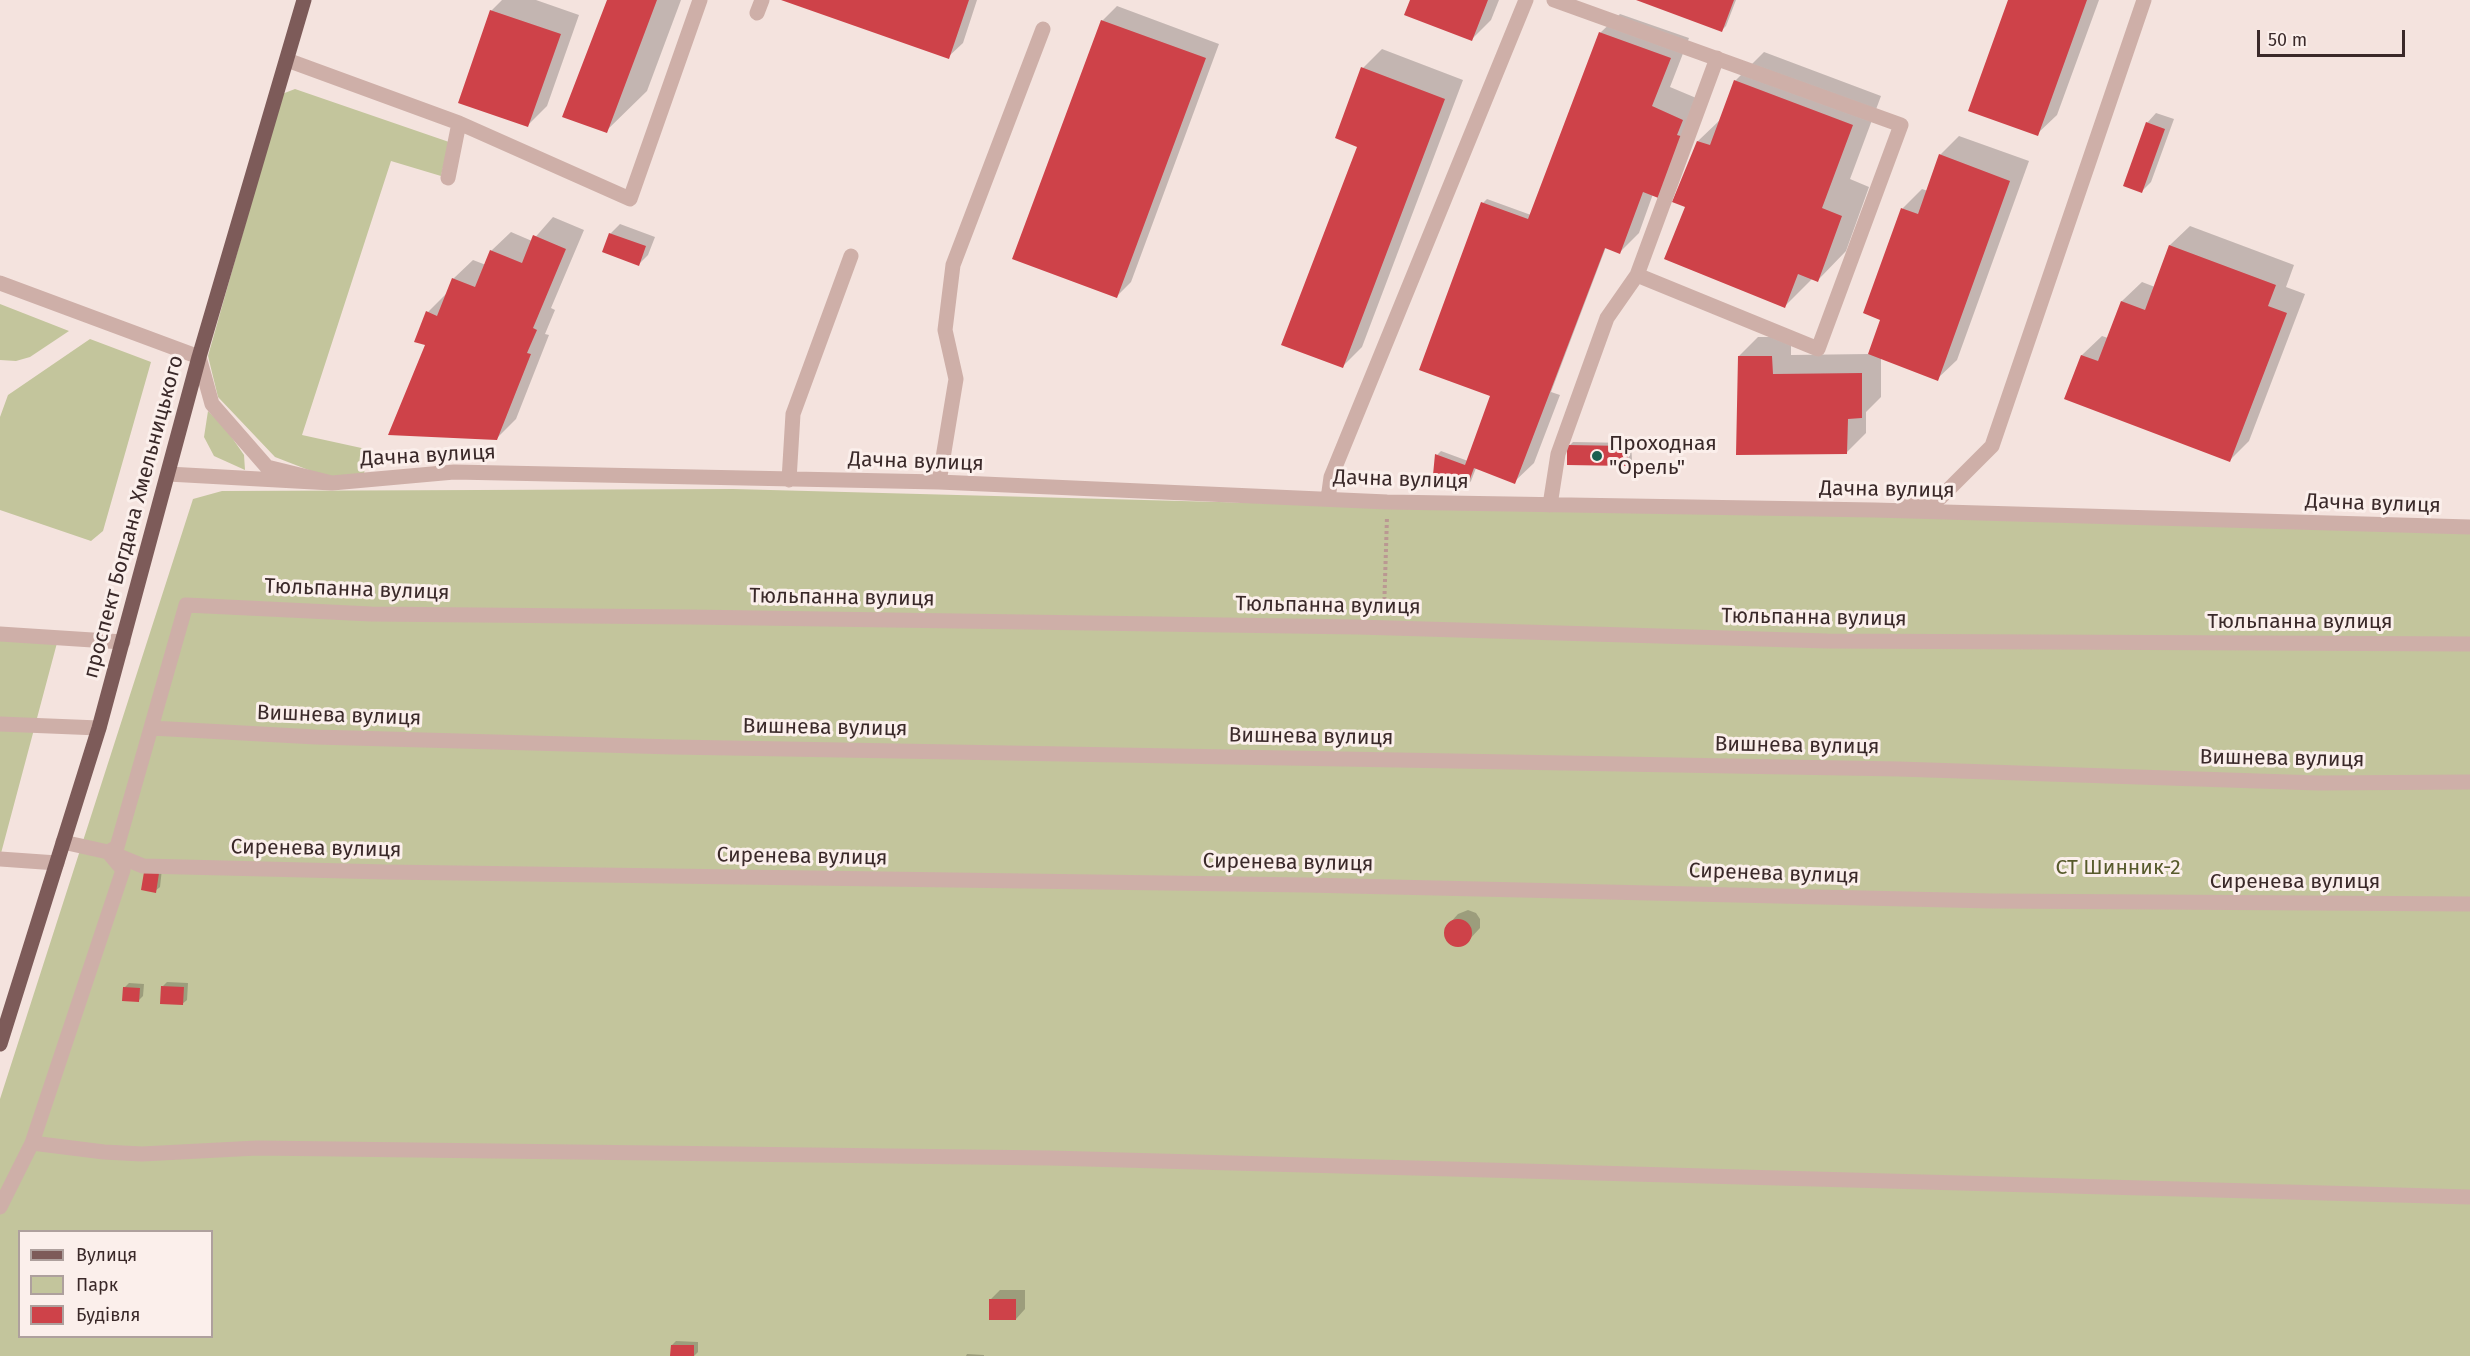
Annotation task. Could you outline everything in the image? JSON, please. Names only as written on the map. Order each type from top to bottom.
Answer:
[{"type":"main road","name":"проспект Богдана Хмельницького","points":[[0,1044],[99,728],[199,357],[304,0]]},
{"type":"street","points":[[287,60],[459,123],[630,199],[700,0]]},
{"type":"street","points":[[1328,499],[1331,477],[1526,0]]},
{"type":"street","points":[[1554,0],[1575,3],[1901,125],[1818,349],[1637,275]]},
{"type":"street","points":[[1875,510],[1940,498],[1992,446],[2144,0]]},
{"type":"street","points":[[939,482],[956,379],[945,330],[954,265],[1043,29]]},
{"type":"street","points":[[1550,505],[1558,454],[1607,318],[1637,275],[1717,58]]},
{"type":"street","points":[[448,178],[459,123]]},
{"type":"street","points":[[789,480],[793,414],[851,256]]},
{"type":"street","points":[[0,283],[199,357],[212,404],[267,467],[332,483]]},
{"type":"street","name":"Дачна вулиця","points":[[332,483],[454,472],[939,482],[1387,502],[1875,510],[2470,528]]},
{"type":"street","points":[[168,474],[332,483]]},
{"type":"street","name":"Тюльпанна вулиця","points":[[151,728],[186,605],[372,614],[1383,628],[1827,641],[2470,644]]},
{"type":"street","points":[[0,634],[123,642]]},
{"type":"street","points":[[0,724],[99,728]]},
{"type":"street","points":[[0,1207],[32,1143],[123,870],[108,852],[117,847],[151,728]]},
{"type":"street","name":"Вишнева вулиця","points":[[151,728],[316,737],[685,747],[1899,769],[2318,783],[2470,782]]},
{"type":"street","name":"Сиренева вулиця","points":[[63,842],[108,852],[143,866],[398,873],[1307,885],[1992,901],[2470,904]]},
{"type":"street","points":[[0,859],[57,863]]},
{"type":"street","points":[[32,1143],[142,1154],[257,1148],[1050,1158],[2470,1197]]},
{"type":"path","points":[[1383,628],[1387,502]]},
{"type":"green space","points":[[295,89],[449,142],[441,176],[391,161],[302,435],[366,449],[364,476],[324,476],[275,457],[218,397],[208,356],[282,94]]},
{"type":"green space","points":[[0,304],[69,331],[30,357],[16,361],[0,360]]},
{"type":"green space","points":[[90,339],[151,362],[103,531],[91,541],[0,510],[0,417],[8,395]]},
{"type":"green space","points":[[208,411],[226,429],[244,455],[245,470],[214,456],[204,437]]},
{"type":"green space","name":"СТ Шинник-2","points":[[733,489],[1443,508],[2470,526],[2470,1356],[0,1356],[0,1099],[193,499],[222,491]]},
{"type":"green space","points":[[0,640],[57,643],[0,857]]},
{"type":"building","points":[[607,0],[657,0],[607,133],[562,117]]},
{"type":"building","points":[[781,0],[969,0],[949,59]]},
{"type":"building","points":[[1410,0],[1488,0],[1472,41],[1404,15]]},
{"type":"building","points":[[1636,0],[1734,0],[1722,32]]},
{"type":"building","points":[[2008,0],[2087,0],[2038,136],[1968,111]]},
{"type":"building","points":[[490,10],[561,34],[528,127],[458,103]]},
{"type":"building","points":[[1101,20],[1206,58],[1117,298],[1012,259]]},
{"type":"building","points":[[1599,32],[1671,58],[1652,106],[1683,120],[1677,135],[1684,137],[1661,199],[1643,192],[1620,254],[1605,248],[1515,484],[1474,468],[1467,487],[1433,475],[1435,454],[1465,465],[1490,396],[1419,370],[1481,202],[1528,219]]},
{"type":"building","points":[[1361,67],[1445,99],[1343,368],[1281,345],[1357,147],[1335,138]]},
{"type":"building","points":[[1734,80],[1853,125],[1822,208],[1842,216],[1818,282],[1798,274],[1785,308],[1664,259],[1685,207],[1672,202],[1697,141],[1710,145]]},
{"type":"building","points":[[2146,122],[2165,129],[2142,193],[2123,186]]},
{"type":"building","points":[[1939,154],[2010,181],[1938,381],[1868,354],[1880,320],[1863,313],[1901,208],[1918,214]]},
{"type":"building","points":[[609,233],[646,246],[639,266],[602,252]]},
{"type":"building","points":[[533,235],[566,249],[533,328],[537,330],[527,353],[531,354],[497,440],[388,435],[425,345],[414,342],[426,311],[437,316],[452,278],[475,287],[490,250],[522,263]]},
{"type":"building","points":[[2169,245],[2276,285],[2268,306],[2287,313],[2230,462],[2064,399],[2081,355],[2098,361],[2121,301],[2145,310]]},
{"type":"building","points":[[1738,356],[1772,356],[1773,374],[1862,373],[1862,418],[1848,419],[1847,454],[1736,455]]},
{"type":"building","name":"Проходная \"Орель\"","points":[[1567,445],[1628,446],[1628,466],[1567,465]]},
{"type":"building","points":[[144,872],[159,873],[156,893],[141,890]]},
{"type":"building","points":[[1458,919],[1468,923],[1472,933],[1468,943],[1458,947],[1448,943],[1444,933],[1448,923]]},
{"type":"building","points":[[161,986],[184,987],[183,1005],[160,1004]]},
{"type":"building","points":[[123,987],[140,988],[139,1002],[122,1001]]},
{"type":"building","points":[[989,1299],[1016,1299],[1016,1320],[989,1320]]},
{"type":"building","points":[[671,1345],[694,1345],[694,1356],[670,1356]]},
{"type":"place","name":"Проходная \"Орель\"","points":[[1597,456]]}]
